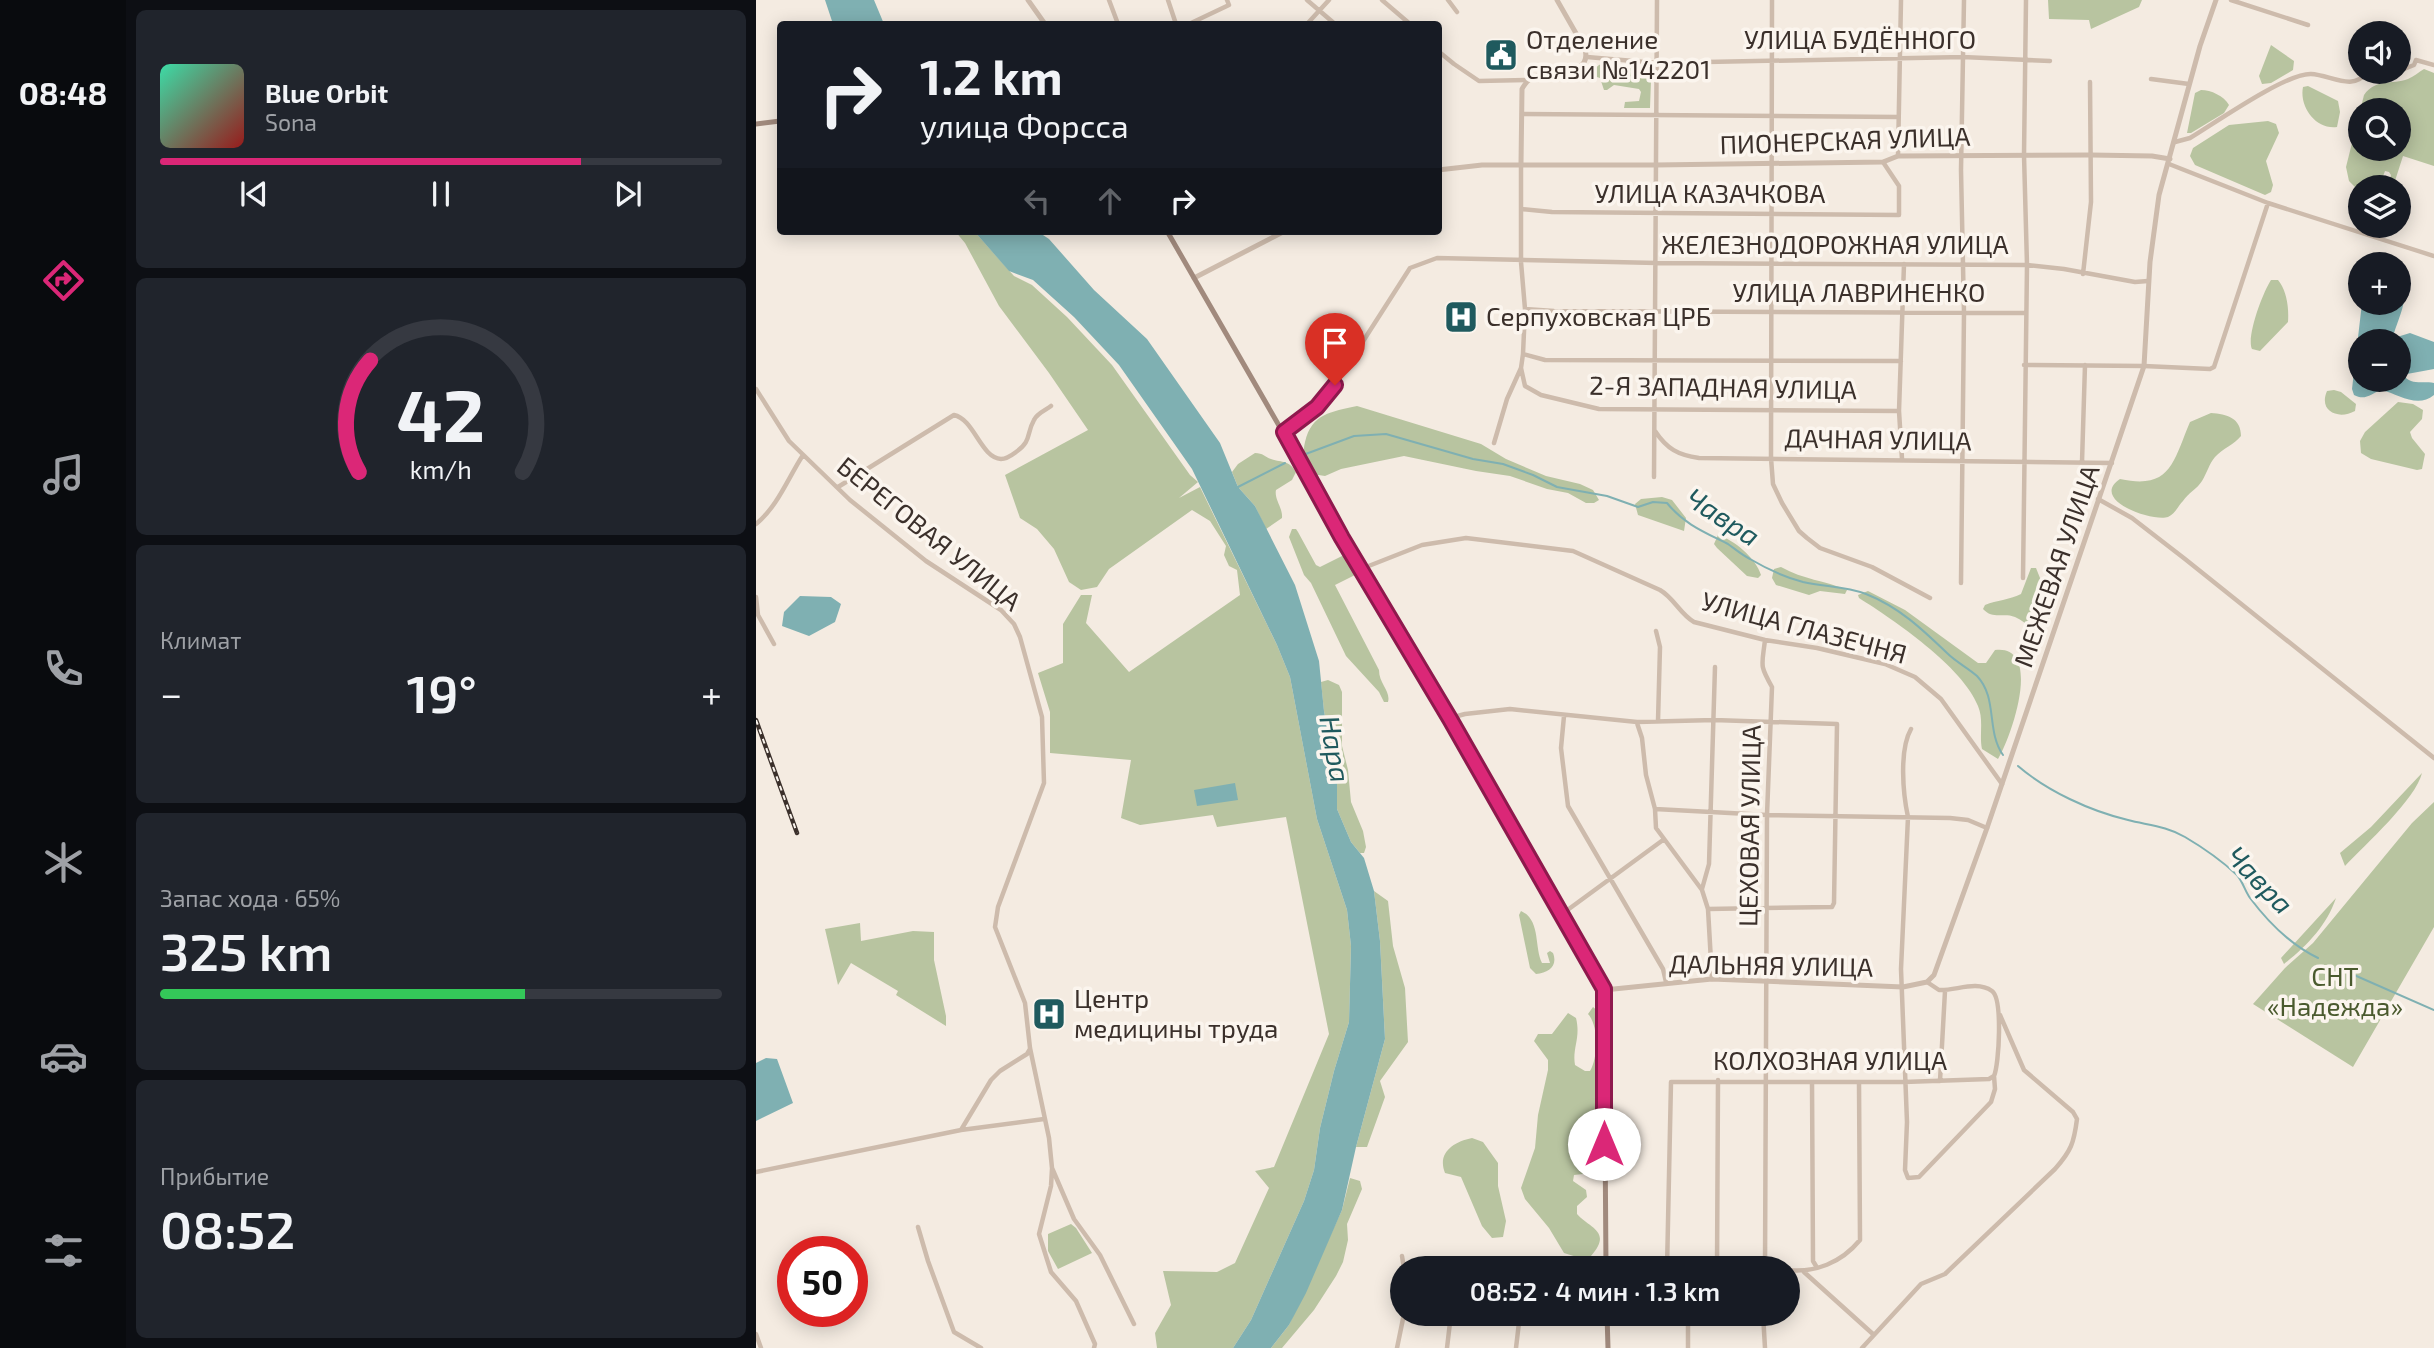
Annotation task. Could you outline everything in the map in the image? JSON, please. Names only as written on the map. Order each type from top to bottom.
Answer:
[{"type":"main road","points":[[756,124],[777,121]]},
{"type":"main road","points":[[1169,235],[1604,989],[1606,1256]]},
{"type":"main road","points":[[1607,1326],[1608,1348]]},
{"type":"street","points":[[1028,0],[1043,21]]},
{"type":"street","points":[[1108,0],[1117,21]]},
{"type":"street","points":[[1168,0],[1175,21]]},
{"type":"street","points":[[1307,0],[1331,21]]},
{"type":"street","points":[[1310,21],[1329,0]]},
{"type":"street","points":[[1382,0],[1406,21]]},
{"type":"street","points":[[1448,0],[1457,12]]},
{"type":"street","points":[[1442,54],[1479,81],[1528,80],[1577,69],[1587,57],[1585,49],[1557,0]]},
{"type":"street","points":[[1654,477],[1657,0]]},
{"type":"street","points":[[1772,0],[1773,484],[1799,531],[1820,548],[1872,567],[1930,598]]},
{"type":"street","points":[[1898,156],[1901,0]]},
{"type":"street","points":[[1961,583],[1964,0]]},
{"type":"street","points":[[2023,578],[2026,0]]},
{"type":"street","name":"МЕЖЕВАЯ УЛИЦА","points":[[1927,982],[1934,975],[2003,784],[2144,366],[2148,281],[2159,195],[2189,84],[2216,0]]},
{"type":"street","points":[[2231,0],[2308,25]]},
{"type":"street","points":[[1195,21],[1228,3]]},
{"type":"street","name":"УЛИЦА БУДЁННОГО","points":[[1587,57],[1657,63],[1901,57],[2050,61]]},
{"type":"street","points":[[2411,66],[2416,60],[2434,65]]},
{"type":"street","points":[[2175,142],[2190,138],[2277,86],[2302,75],[2312,74],[2348,81]]},
{"type":"street","points":[[2151,79],[2189,84]]},
{"type":"street","points":[[1494,443],[1507,399],[1521,368],[1523,354],[1525,309],[1521,262],[1522,89],[1528,80]]},
{"type":"street","points":[[2083,274],[2091,202],[2090,82]]},
{"type":"street","points":[[1522,114],[1898,117]]},
{"type":"street","name":"ПИОНЕРСКАЯ УЛИЦА","points":[[1442,169],[1482,164],[1656,166],[1883,162],[1898,156],[2152,156],[2169,161]]},
{"type":"street","points":[[2169,161],[2268,203],[2434,256]]},
{"type":"street","name":"УЛИЦА КАЗАЧКОВА","points":[[1521,209],[1552,212],[1899,215],[1899,186],[1883,162]]},
{"type":"street","points":[[2024,365],[2214,367],[2268,203]]},
{"type":"street","points":[[1194,278],[1276,235]]},
{"type":"street","name":"ЖЕЛЕЗНОДОРОЖНАЯ УЛИЦА","points":[[1284,432],[1317,407],[1335,385],[1410,268],[1437,258],[1521,262],[2026,265],[2135,282],[2148,281]]},
{"type":"street","points":[[1902,459],[1899,411],[1904,264]]},
{"type":"street","name":"УЛИЦА ЛАВРИНЕНКО","points":[[1525,309],[1553,312],[2024,313]]},
{"type":"street","points":[[1523,354],[1545,360],[1901,361]]},
{"type":"street","points":[[2082,462],[2085,365]]},
{"type":"street","name":"2-Я ЗАПАДНАЯ УЛИЦА","points":[[1521,368],[1525,386],[1541,396],[1590,408],[1899,411]]},
{"type":"street","name":"БЕРЕГОВАЯ УЛИЦА","points":[[756,389],[789,441],[850,500],[926,561],[1001,610],[1014,624],[1020,637],[1042,717],[1044,783],[998,907],[995,922],[997,933],[1023,994],[1052,1168]]},
{"type":"street","points":[[838,487],[954,415],[967,423],[994,456],[1001,459],[1008,457],[1025,446],[1036,416],[1051,406]]},
{"type":"street","name":"ДАЧНАЯ УЛИЦА","points":[[1655,430],[1664,443],[1684,456],[2112,463]]},
{"type":"street","points":[[756,524],[775,503],[803,454]]},
{"type":"street","points":[[2098,499],[2132,518],[2434,758]]},
{"type":"street","name":"УЛИЦА ГЛАЗЕЧНЯ","points":[[1360,569],[1422,545],[1446,539],[1497,540],[1573,551],[1668,594],[1686,617],[1694,622],[1765,640],[1817,648],[1885,664],[1914,677],[1941,699],[2003,784]]},
{"type":"street","points":[[756,597],[758,615],[775,644]]},
{"type":"street","points":[[1656,631],[1660,647],[1658,721]]},
{"type":"street","name":"ЦЕХОВАЯ УЛИЦА","points":[[1765,640],[1763,673],[1772,687],[1767,815],[1765,1256]]},
{"type":"street","points":[[1702,890],[1709,864],[1715,667]]},
{"type":"street","points":[[1450,719],[1496,709],[1637,722],[1714,720],[1837,724],[1832,907],[1708,909]]},
{"type":"street","points":[[1564,716],[1561,748],[1568,806],[1663,969],[1666,982]]},
{"type":"street","points":[[1637,722],[1642,738],[1646,775],[1656,809],[1656,828],[1702,890],[1708,909],[1712,979]]},
{"type":"street","points":[[1911,729],[1906,741],[1905,759],[1904,794],[1908,817],[1901,969],[1906,1176],[1909,1180],[1916,1179],[1991,1102],[1995,1088],[1992,1078],[1998,1059],[2000,1014],[1997,996],[1992,991],[1971,986],[1945,991],[1933,988],[1927,982]]},
{"type":"street","points":[[1656,809],[1767,815],[1959,818],[1987,828]]},
{"type":"street","points":[[1562,914],[1663,840]]},
{"type":"street","name":"ДАЛЬНЯЯ УЛИЦА","points":[[1604,989],[1712,979],[1903,987],[1927,982]]},
{"type":"street","points":[[1940,1081],[1945,991]]},
{"type":"street","points":[[1863,1348],[1921,1284],[1945,1274],[2055,1169],[2069,1153],[2074,1142],[2077,1119],[2073,1112],[2024,1070],[2000,1014]]},
{"type":"street","points":[[961,1130],[991,1080],[1027,1054],[1030,1048]]},
{"type":"street","name":"КОЛХОЗНАЯ УЛИЦА","points":[[1667,1256],[1671,1082],[1718,1080],[1859,1083],[1992,1078]]},
{"type":"street","points":[[1717,1256],[1718,1080]]},
{"type":"street","points":[[1812,1082],[1813,1261],[1816,1266]]},
{"type":"street","points":[[1800,1272],[1832,1264],[1860,1240],[1859,1083]]},
{"type":"street","points":[[756,1171],[961,1130],[1044,1119]]},
{"type":"street","points":[[1052,1168],[1074,1219],[1100,1255],[1134,1324]]},
{"type":"street","points":[[1052,1168],[1051,1186],[1039,1234],[1051,1272],[1076,1301],[1095,1344],[1094,1348]]},
{"type":"street","points":[[918,1227],[954,1332],[981,1348]]},
{"type":"street","points":[[1804,1272],[1874,1335]]},
{"type":"street","points":[[1397,1348],[1402,1326]]},
{"type":"street","points":[[1447,1348],[1450,1326]]},
{"type":"street","points":[[1516,1348],[1519,1326]]},
{"type":"street","points":[[1688,1326],[1688,1348]]},
{"type":"street","points":[[1764,1326],[1765,1348]]},
{"type":"street","points":[[756,1334],[761,1348]]},
{"type":"green space","points":[[2048,0],[2142,0],[2139,7],[2091,29],[2089,20],[2049,19]]},
{"type":"green space","points":[[2271,45],[2294,61],[2293,70],[2271,83],[2262,84],[2259,76]]},
{"type":"green space","points":[[1605,63],[1641,71],[1651,80],[1650,108],[1624,108],[1625,102],[1639,101],[1639,89],[1614,85],[1604,90],[1600,78],[1591,75],[1591,72]]},
{"type":"green space","points":[[2424,69],[2434,73],[2434,166],[2411,159],[2411,98],[2363,98],[2374,86],[2411,84],[2411,77]]},
{"type":"green space","points":[[2308,86],[2338,101],[2340,112],[2337,127],[2322,125],[2306,109],[2302,95],[2303,87]]},
{"type":"green space","points":[[2201,90],[2217,94],[2229,105],[2224,113],[2187,133],[2195,93]]},
{"type":"green space","points":[[2268,121],[2276,124],[2279,133],[2266,161],[2273,185],[2271,192],[2265,195],[2195,165],[2190,156],[2193,148],[2229,125]]},
{"type":"green space","points":[[2348,159],[2401,161],[2397,175],[2385,171],[2384,175],[2348,176]]},
{"type":"green space","points":[[958,235],[978,235],[1014,276],[1032,285],[1067,317],[1112,365],[1190,475],[1198,482],[1179,498],[1200,487],[1277,645],[1290,677],[1317,819],[1347,910],[1351,946],[1349,1022],[1320,1128],[1314,1170],[1304,1201],[1251,1320],[1233,1348],[1157,1348],[1155,1333],[1171,1305],[1163,1271],[1217,1272],[1235,1263],[1269,1188],[1255,1171],[1274,1167],[1329,1034],[1286,817],[1217,827],[1213,815],[1140,825],[1121,818],[1131,760],[1050,753],[1050,712],[1038,673],[1063,663],[1063,624],[1081,595],[1092,595],[1086,623],[1129,672],[1240,595],[1237,570],[1229,566],[1224,555],[1226,546],[1210,521],[1192,510],[1109,569],[1097,587],[1081,590],[1069,582],[1054,549],[1037,529],[1020,518],[1005,475],[1088,430],[999,306]]},
{"type":"green space","points":[[2271,280],[2278,280],[2284,289],[2288,322],[2260,351],[2252,349],[2251,335],[2260,304]]},
{"type":"green space","points":[[2334,390],[2356,404],[2355,411],[2343,415],[2328,409],[2325,404],[2327,391]]},
{"type":"green space","points":[[2398,402],[2413,404],[2423,410],[2422,419],[2410,432],[2425,454],[2422,469],[2371,459],[2361,453],[2360,441],[2365,432]]},
{"type":"green space","points":[[1357,406],[1481,444],[1506,459],[1546,476],[1593,490],[1599,500],[1586,503],[1568,493],[1510,476],[1404,456],[1341,469],[1325,476],[1312,474],[1304,450],[1312,425],[1324,415]]},
{"type":"green space","points":[[2211,413],[2222,414],[2236,421],[2241,436],[2215,457],[2200,484],[2173,514],[2160,518],[2149,516],[2117,502],[2112,494],[2113,487],[2120,479],[2137,481],[2160,476],[2174,461],[2190,422]]},
{"type":"green space","points":[[1255,453],[1288,464],[1296,472],[1292,480],[1276,490],[1282,518],[1266,529],[1255,506],[1238,487],[1232,472],[1238,464]]},
{"type":"green space","points":[[1662,497],[1672,500],[1686,518],[1684,531],[1638,515],[1635,504],[1641,499]]},
{"type":"green space","points":[[1292,529],[1298,532],[1316,565],[1320,567],[1342,556],[1348,557],[1357,570],[1355,575],[1335,585],[1379,670],[1388,694],[1388,702],[1384,702],[1379,692],[1346,656],[1311,583],[1304,575],[1289,537]]},
{"type":"green space","points":[[1718,535],[1744,550],[1761,575],[1758,578],[1747,576],[1717,548],[1714,544]]},
{"type":"green space","points":[[1781,567],[1847,590],[1845,594],[1820,591],[1809,595],[1776,585],[1772,578],[1774,569]]},
{"type":"green space","points":[[2031,568],[2036,568],[2042,583],[2058,587],[2052,613],[2045,623],[2035,630],[2015,617],[1991,614],[1983,609],[1985,605],[2021,594]]},
{"type":"green space","points":[[1868,591],[1905,610],[1978,663],[1986,663],[1995,650],[2010,652],[2018,662],[2021,676],[2016,714],[1998,759],[1982,749],[1980,711],[1970,691],[1943,660],[1859,598],[1858,595]]},
{"type":"green space","points":[[1328,680],[1339,685],[1342,692],[1342,746],[1348,770],[1351,802],[1363,831],[1366,847],[1364,853],[1360,853],[1351,842],[1337,809],[1337,782],[1321,682]]},
{"type":"green space","points":[[2422,773],[2410,796],[2345,866],[2340,853],[2371,827]]},
{"type":"green space","name":"СНТ «Надежда»","points":[[2434,802],[2434,927],[2353,1067],[2253,1004],[2285,968],[2313,943],[2412,823]]},
{"type":"green space","points":[[1374,891],[1388,901],[1393,946],[1405,988],[1408,1042],[1380,1081],[1385,1097],[1367,1147],[1356,1147],[1385,1039],[1380,941]]},
{"type":"green space","points":[[2336,898],[2315,934],[2284,964],[2281,958]]},
{"type":"green space","points":[[1521,911],[1532,921],[1542,963],[1550,963],[1547,953],[1553,953],[1553,965],[1545,972],[1536,974],[1530,968],[1519,915]]},
{"type":"green space","points":[[860,923],[861,941],[913,931],[934,932],[934,960],[946,1026],[896,995],[898,991],[851,963],[838,985],[825,929]]},
{"type":"green space","points":[[1593,1007],[1600,1013],[1598,1161],[1597,1170],[1574,1175],[1573,1181],[1586,1190],[1587,1197],[1577,1206],[1577,1214],[1597,1231],[1600,1241],[1591,1256],[1574,1256],[1564,1253],[1549,1228],[1525,1199],[1521,1188],[1535,1148],[1538,1115],[1548,1070],[1548,1060],[1534,1041],[1538,1034],[1552,1034],[1568,1013],[1576,1018],[1577,1025],[1575,1065],[1590,1071],[1596,1050],[1596,1034],[1588,1014]]},
{"type":"green space","points":[[1472,1138],[1483,1142],[1498,1163],[1498,1186],[1506,1221],[1503,1237],[1492,1238],[1482,1226],[1461,1177],[1445,1173],[1443,1160],[1448,1150],[1459,1142]]},
{"type":"green space","points":[[1350,1178],[1360,1181],[1362,1189],[1347,1224],[1348,1240],[1343,1262],[1314,1310],[1282,1348],[1271,1348],[1289,1325],[1342,1210]]},
{"type":"green space","points":[[1071,1224],[1092,1253],[1058,1269],[1048,1251],[1048,1234]]},
{"type":"water","points":[[825,0],[874,0],[883,21],[832,21]]},
{"type":"water","points":[[978,235],[1043,235],[1094,290],[1147,339],[1220,443],[1238,487],[1255,506],[1295,585],[1319,661],[1324,711],[1337,782],[1337,809],[1351,842],[1364,858],[1374,891],[1380,941],[1385,1039],[1342,1210],[1306,1293],[1289,1325],[1271,1348],[1233,1348],[1251,1320],[1304,1201],[1314,1170],[1320,1128],[1349,1022],[1351,946],[1347,910],[1317,819],[1290,677],[1192,469],[1119,365],[1074,317],[1033,280],[1009,271]]},
{"type":"water","points":[[2361,315],[2400,315],[2395,329],[2359,329]]},
{"type":"water","points":[[2411,333],[2434,342],[2434,369],[2411,373]]},
{"type":"water","points":[[2411,380],[2434,383],[2434,395],[2428,399],[2408,399],[2387,392],[2411,392]]},
{"type":"water","points":[[2353,392],[2376,392],[2365,397],[2354,395]]},
{"type":"water","points":[[800,596],[831,597],[841,604],[835,622],[809,636],[782,626],[784,612]]},
{"type":"water","points":[[1235,783],[1238,800],[1197,806],[1194,790]]},
{"type":"water","points":[[766,1058],[777,1059],[793,1103],[756,1121],[756,1063]]},
{"type":"waterway","name":"Чавра","points":[[1303,455],[1354,436],[1386,434],[1473,459],[1503,464],[1557,487],[1607,496],[1638,507],[1653,502],[1667,503],[1680,517],[1695,527],[1769,569],[1803,582],[1866,594],[1910,619],[1977,676],[1988,694],[1995,736],[2003,755]]},
{"type":"waterway","name":"Чавра","points":[[1236,488],[1285,463]]},
{"type":"waterway","name":"Чавра","points":[[2018,766],[2042,784],[2084,806],[2171,830],[2198,845],[2237,875],[2264,916],[2299,947],[2318,958]]},
{"type":"waterway","name":"Чавра","points":[[2345,971],[2434,1010]]},
{"type":"railway","points":[[756,720],[797,833]]},
{"type":"place","name":"Отделение связи №142201","points":[[1501,55]]},
{"type":"place","name":"Серпуховская ЦРБ","points":[[1461,317]]},
{"type":"place","name":"Центр медицины труда","points":[[1049,1014]]},
{"type":"route","points":[[1335,385],[1317,407],[1284,432],[1342,538],[1597,973],[1604,989],[1604,1144]]},
{"type":"water label","name":"Нара","points":[[1335,749]]}]
